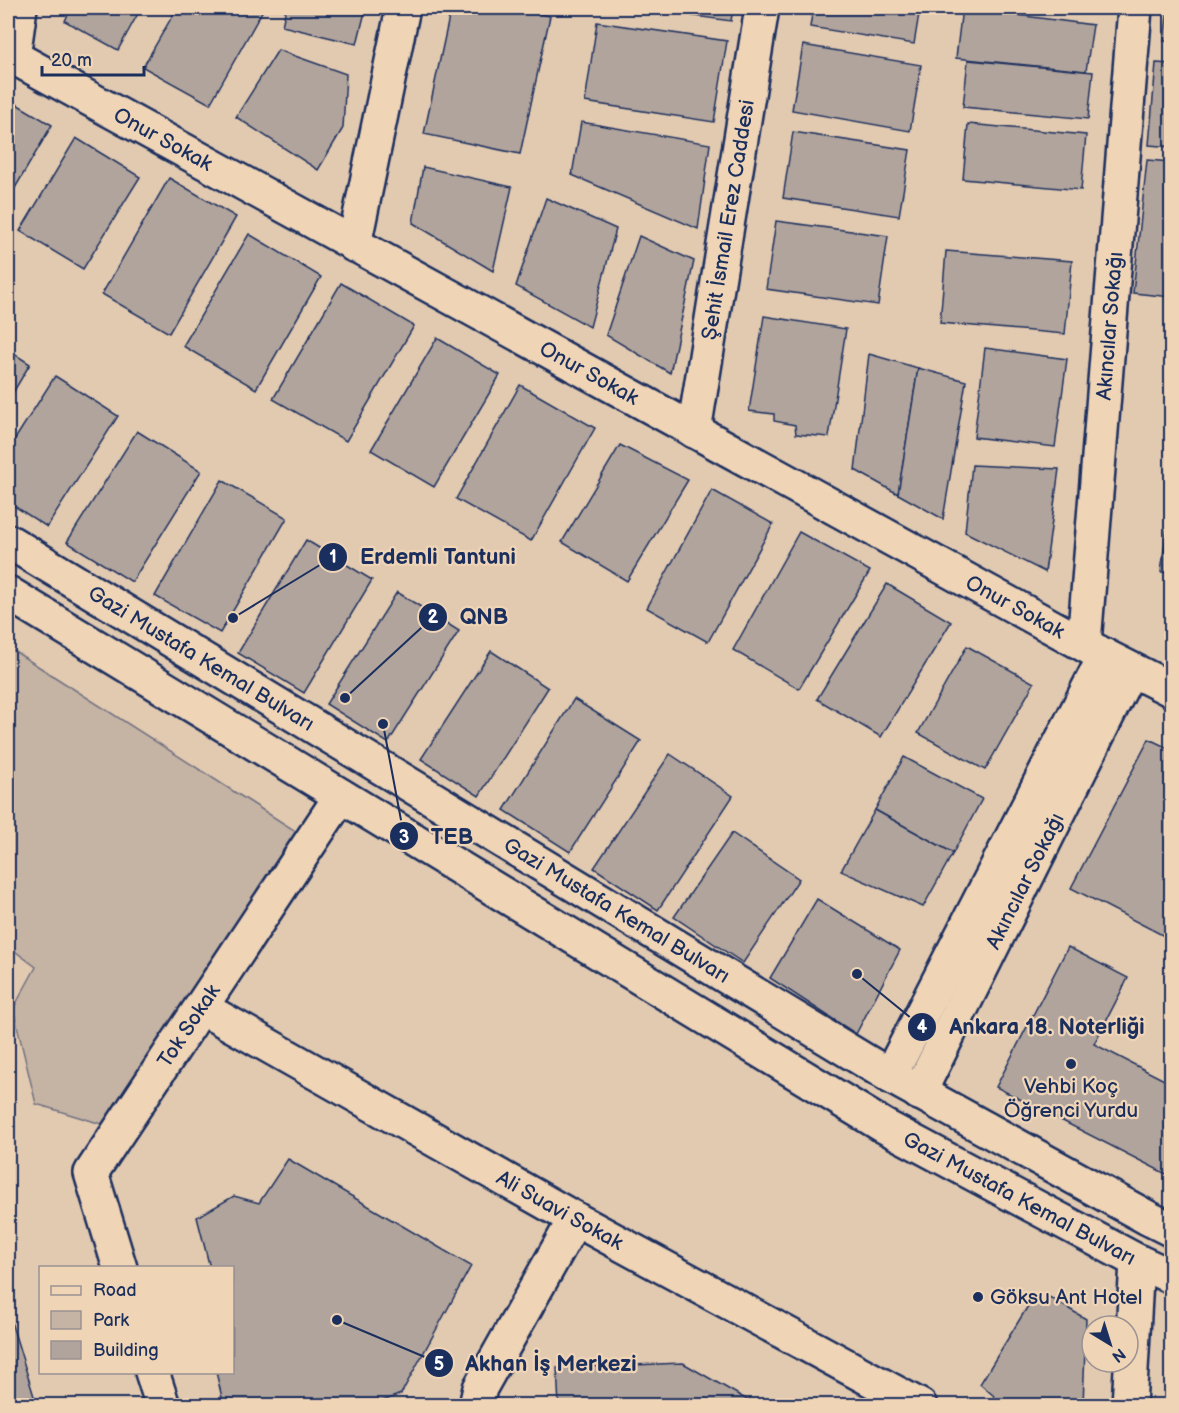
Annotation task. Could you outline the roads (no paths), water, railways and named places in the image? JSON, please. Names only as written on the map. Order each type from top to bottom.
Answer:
[{"type":"street","points":[[10,56],[20,8]]},
{"type":"street","points":[[354,245],[403,8]]},
{"type":"street","name":"Şehit İsmail Erez Caddesi","points":[[694,431],[762,8]]},
{"type":"street","name":"Akıncılar Sokağı","points":[[920,1093],[1106,656],[1136,8]]},
{"type":"street","name":"Onur Sokak","points":[[10,56],[1172,690]]},
{"type":"street","name":"Gazi Mustafa Kemal Bulvarı","points":[[8,541],[890,1076],[1172,1230]]},
{"type":"street","name":"Gazi Mustafa Kemal Bulvarı","points":[[8,593],[884,1126],[1137,1262],[1172,1276]]},
{"type":"street","name":"Akıncılar Sokağı","points":[[890,1076],[1106,656]]},
{"type":"street","name":"Tok Sokak","points":[[119,1266],[91,1173],[341,796]]},
{"type":"street","name":"Ali Suavi Sokak","points":[[202,1008],[575,1219],[920,1406]]},
{"type":"street","points":[[476,1406],[480,1388],[575,1219]]},
{"type":"street","points":[[1129,1406],[1137,1262]]},
{"type":"street","points":[[153,1374],[163,1406]]},
{"type":"place","name":"Erdemli Tantuni","points":[[233,618]]},
{"type":"place","name":"QNB","points":[[345,698]]},
{"type":"place","name":"TEB","points":[[383,724]]},
{"type":"place","name":"Ankara 18. Noterliği","points":[[857,974]]},
{"type":"place","name":"Vehbi Koç Öğrenci Yurdu","points":[[1071,1064]]},
{"type":"place","name":"Göksu Ant Hotel","points":[[978,1297]]},
{"type":"place","name":"Akhan İş Merkezi","points":[[337,1320]]}]
